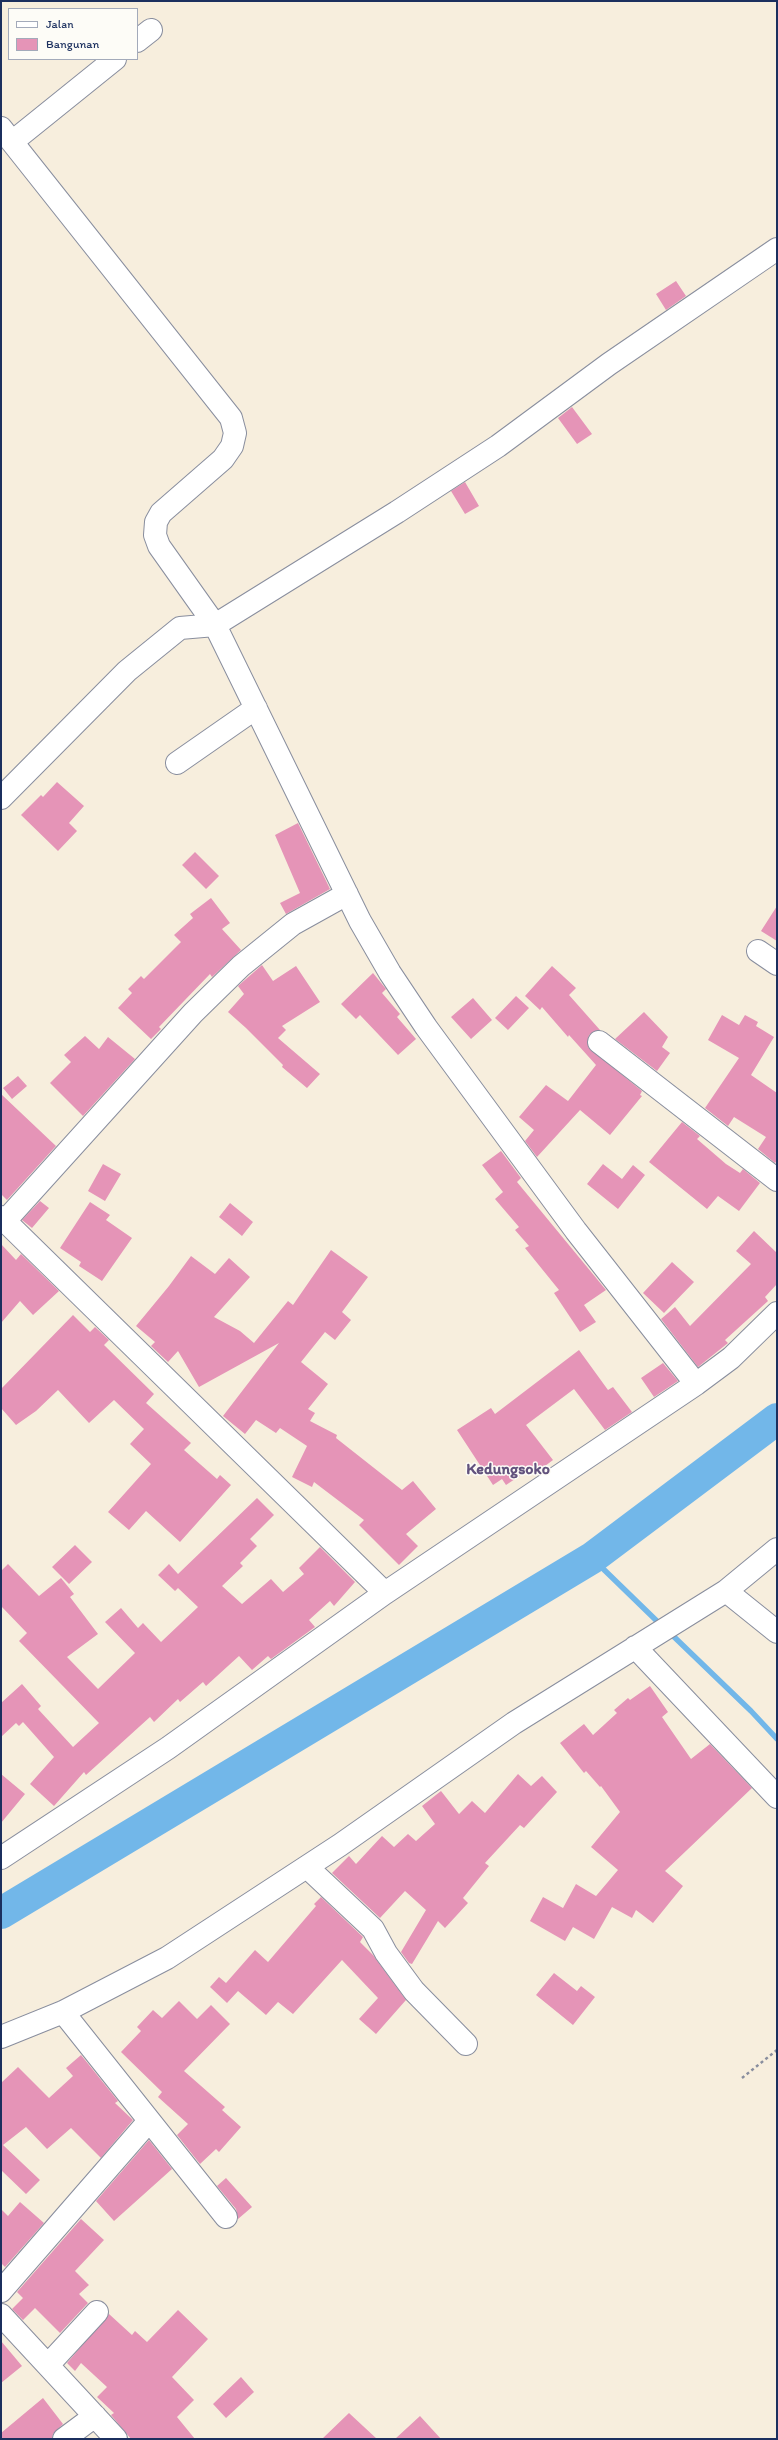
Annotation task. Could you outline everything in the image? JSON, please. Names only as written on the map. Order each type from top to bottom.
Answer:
[{"type":"street","points":[[114,60],[7,135],[231,418],[235,433],[232,446],[223,459],[161,513],[156,522],[155,535],[159,546],[215,625],[347,894],[390,973],[426,1027],[576,1231],[696,1384]]},
{"type":"street","points":[[1,798],[127,671],[180,628],[215,625],[498,446],[609,364],[777,249]]},
{"type":"street","points":[[177,763],[256,708]]},
{"type":"street","points":[[347,894],[293,924],[241,966],[193,1013],[4,1219],[385,1593]]},
{"type":"street","points":[[758,951],[777,964]]},
{"type":"street","points":[[599,1042],[777,1180]]},
{"type":"street","points":[[1,1858],[168,1748],[385,1593],[696,1384],[731,1358],[777,1313]]},
{"type":"street","points":[[1,2037],[63,2012],[167,1958],[307,1867],[514,1723],[691,1610],[726,1591],[777,1549]]},
{"type":"street","points":[[726,1591],[777,1632]]},
{"type":"street","points":[[638,1645],[777,1797]]},
{"type":"street","points":[[307,1867],[373,1929],[386,1953],[414,1991],[466,2044]]},
{"type":"street","points":[[63,2012],[226,2217]]},
{"type":"street","points":[[1,2291],[149,2121]]},
{"type":"street","points":[[48,2365],[97,2312]]},
{"type":"street","points":[[1,2315],[116,2439]]},
{"type":"street","points":[[64,2439],[95,2416]]},
{"type":"path","points":[[742,2078],[777,2050]]},
{"type":"building","points":[[676,281],[686,296],[666,310],[656,294]]},
{"type":"building","points":[[572,407],[592,434],[577,444],[558,418]]},
{"type":"building","points":[[465,482],[479,506],[465,514],[451,491]]},
{"type":"building","points":[[57,782],[84,806],[69,823],[77,831],[58,851],[21,815],[41,795],[43,797]]},
{"type":"building","points":[[298,823],[330,889],[286,914],[280,903],[300,893],[275,835]]},
{"type":"building","points":[[195,852],[219,876],[206,889],[182,865]]},
{"type":"building","points":[[211,898],[230,923],[222,929],[241,950],[212,977],[210,974],[159,1027],[161,1029],[151,1039],[118,1008],[132,993],[128,989],[141,976],[144,979],[181,942],[174,935],[193,918],[190,914]]},
{"type":"building","points":[[777,906],[777,941],[761,931]]},
{"type":"building","points":[[262,965],[273,981],[296,966],[320,1002],[282,1026],[286,1030],[278,1038],[320,1074],[307,1088],[282,1067],[283,1065],[228,1012],[244,994],[238,986]]},
{"type":"building","points":[[552,966],[576,988],[569,995],[600,1030],[589,1035],[588,1047],[642,1091],[640,1095],[642,1096],[610,1135],[580,1110],[537,1157],[525,1141],[534,1130],[519,1117],[546,1085],[568,1101],[596,1065],[569,1035],[568,1037],[542,1007],[540,1010],[525,996]]},
{"type":"building","points":[[373,973],[386,989],[382,993],[400,1014],[397,1017],[416,1039],[398,1055],[360,1015],[356,1019],[341,1004]]},
{"type":"building","points":[[516,996],[529,1008],[508,1030],[495,1018]]},
{"type":"building","points":[[473,998],[492,1020],[471,1039],[451,1017]]},
{"type":"building","points":[[644,1012],[668,1037],[662,1047],[670,1053],[657,1071],[615,1039]]},
{"type":"building","points":[[722,1015],[739,1025],[745,1015],[758,1022],[756,1026],[774,1037],[751,1075],[777,1093],[777,1160],[775,1163],[758,1149],[766,1137],[734,1117],[728,1126],[705,1108],[739,1058],[708,1040]]},
{"type":"building","points":[[85,1036],[99,1049],[108,1037],[135,1059],[83,1116],[50,1083],[71,1062],[64,1055]]},
{"type":"building","points":[[18,1076],[27,1086],[12,1099],[3,1088]]},
{"type":"building","points":[[1,1094],[56,1146],[7,1200],[1,1194]]},
{"type":"building","points":[[682,1122],[700,1136],[697,1139],[726,1164],[740,1173],[743,1169],[760,1183],[739,1211],[718,1196],[707,1209],[649,1162]]},
{"type":"building","points":[[501,1151],[521,1178],[517,1182],[606,1290],[584,1305],[596,1322],[580,1332],[554,1293],[559,1290],[525,1248],[529,1246],[515,1230],[519,1227],[495,1199],[503,1192],[482,1165]]},
{"type":"building","points":[[103,1164],[121,1174],[105,1201],[88,1191]]},
{"type":"building","points":[[603,1164],[622,1179],[633,1165],[645,1175],[618,1209],[587,1184]]},
{"type":"building","points":[[40,1201],[49,1208],[32,1228],[22,1220]]},
{"type":"building","points":[[90,1202],[110,1215],[106,1220],[132,1238],[102,1281],[79,1266],[81,1262],[60,1248]]},
{"type":"building","points":[[230,1203],[253,1222],[242,1236],[219,1217]]},
{"type":"building","points":[[754,1231],[777,1253],[777,1284],[765,1297],[768,1301],[725,1340],[728,1343],[698,1367],[661,1319],[675,1307],[690,1326],[751,1264],[736,1251]]},
{"type":"building","points":[[1,1244],[16,1260],[21,1254],[59,1291],[33,1315],[20,1301],[1,1323]]},
{"type":"building","points":[[331,1250],[368,1277],[342,1312],[351,1320],[335,1340],[325,1332],[301,1362],[328,1384],[308,1409],[315,1413],[310,1421],[337,1435],[336,1438],[402,1490],[413,1481],[436,1509],[406,1534],[418,1546],[399,1565],[359,1525],[364,1520],[314,1482],[312,1487],[292,1477],[307,1446],[280,1428],[276,1433],[256,1420],[245,1434],[223,1416],[279,1343],[199,1387],[178,1351],[168,1362],[151,1346],[155,1342],[136,1326],[169,1286],[191,1256],[215,1274],[229,1258],[250,1277],[214,1317],[240,1331],[254,1343],[288,1301],[293,1305]]},
{"type":"building","points":[[672,1262],[694,1282],[664,1313],[643,1293]]},
{"type":"building","points":[[73,1315],[90,1332],[95,1327],[109,1340],[104,1345],[154,1394],[146,1403],[191,1443],[184,1450],[217,1479],[220,1475],[231,1485],[180,1542],[146,1511],[129,1530],[108,1512],[151,1464],[130,1444],[144,1429],[114,1400],[89,1423],[58,1390],[36,1411],[16,1425],[1,1408],[1,1389]]},
{"type":"building","points":[[579,1350],[608,1390],[613,1387],[632,1412],[605,1430],[574,1389],[526,1425],[553,1460],[537,1472],[533,1467],[506,1485],[502,1479],[493,1485],[457,1430],[491,1408],[495,1414]]},
{"type":"building","points":[[663,1363],[678,1381],[654,1397],[641,1378]]},
{"type":"building","points":[[257,1498],[274,1515],[250,1539],[257,1546],[240,1563],[243,1566],[222,1586],[242,1604],[271,1579],[283,1592],[304,1574],[299,1568],[320,1547],[355,1582],[334,1606],[330,1601],[309,1620],[315,1627],[271,1659],[268,1656],[252,1670],[239,1656],[206,1686],[203,1682],[180,1702],[178,1699],[154,1722],[150,1717],[86,1775],[84,1772],[54,1806],[30,1784],[54,1757],[23,1722],[19,1726],[16,1723],[1,1737],[1,1703],[22,1684],[41,1706],[38,1709],[73,1747],[99,1723],[19,1641],[27,1633],[1,1606],[1,1571],[8,1564],[39,1596],[61,1578],[74,1594],[70,1597],[98,1634],[67,1657],[98,1689],[135,1653],[105,1622],[121,1608],[138,1628],[143,1623],[161,1642],[198,1607],[178,1588],[175,1591],[158,1575],[169,1564],[178,1574]]},
{"type":"building","points":[[75,1545],[92,1562],[69,1584],[52,1567]]},
{"type":"building","points":[[650,1686],[668,1712],[662,1717],[691,1759],[710,1744],[752,1788],[665,1871],[683,1886],[653,1923],[636,1910],[632,1918],[612,1907],[594,1939],[573,1927],[565,1941],[530,1921],[543,1897],[563,1908],[576,1884],[596,1896],[618,1870],[591,1847],[620,1812],[601,1786],[600,1787],[586,1771],[584,1773],[560,1743],[584,1724],[593,1735],[617,1713],[614,1710],[628,1698],[630,1700]]},
{"type":"building","points":[[1,1774],[25,1794],[1,1823]]},
{"type":"building","points":[[518,1774],[531,1786],[542,1776],[557,1792],[524,1828],[520,1825],[485,1863],[489,1866],[463,1898],[468,1903],[445,1928],[438,1921],[412,1964],[409,1963],[401,1952],[426,1910],[405,1891],[380,1918],[332,1873],[349,1856],[356,1864],[382,1836],[394,1847],[408,1834],[416,1841],[435,1824],[422,1806],[441,1791],[459,1814],[472,1801],[485,1813]]},
{"type":"building","points":[[321,1897],[363,1937],[360,1942],[373,1955],[406,2000],[376,2034],[359,2019],[378,1998],[342,1960],[293,2014],[278,2002],[266,2015],[238,1991],[227,2003],[210,1987],[219,1977],[226,1983],[255,1950],[268,1962],[316,1906],[314,1904]]},
{"type":"building","points":[[554,1973],[577,1991],[581,1986],[595,1997],[573,2025],[536,1995]]},
{"type":"building","points":[[179,2001],[197,2019],[211,2005],[230,2024],[184,2071],[225,2107],[222,2110],[241,2127],[219,2152],[216,2149],[200,2164],[177,2135],[188,2124],[158,2097],[162,2092],[121,2052],[141,2031],[137,2027],[153,2010],[162,2018]]},
{"type":"building","points":[[81,2055],[118,2101],[115,2103],[133,2120],[101,2158],[71,2128],[47,2149],[26,2127],[3,2145],[40,2180],[26,2194],[1,2170],[1,2083],[18,2067],[49,2098],[73,2076],[66,2068]]},
{"type":"building","points":[[149,2140],[172,2169],[114,2221],[96,2201]]},
{"type":"building","points":[[226,2178],[252,2207],[238,2219],[236,2209],[217,2186]]},
{"type":"building","points":[[20,2202],[44,2223],[5,2267],[1,2263],[1,2209],[8,2216]]},
{"type":"building","points":[[81,2219],[104,2240],[75,2271],[89,2285],[79,2294],[88,2303],[60,2333],[35,2308],[23,2320],[12,2309],[23,2298],[17,2292]]},
{"type":"building","points":[[178,2310],[208,2339],[172,2377],[194,2400],[177,2417],[195,2439],[131,2439],[111,2415],[114,2413],[97,2397],[107,2387],[81,2363],[75,2371],[67,2363],[109,2314],[132,2335],[135,2331],[147,2342]]},
{"type":"building","points":[[1,2341],[22,2366],[1,2383]]},
{"type":"building","points":[[241,2377],[254,2392],[226,2418],[213,2404]]},
{"type":"building","points":[[43,2398],[63,2424],[53,2434],[52,2439],[1,2439],[1,2433]]},
{"type":"building","points":[[349,2413],[377,2439],[322,2439]]},
{"type":"building","points":[[420,2416],[441,2439],[395,2439]]},
{"type":"waterway","points":[[1,1913],[592,1558],[777,1419]]},
{"type":"waterway","points":[[592,1558],[662,1626]]},
{"type":"waterway","points":[[669,1632],[751,1711],[777,1739]]},
{"type":"district","name":"Kedungsoko","points":[[508,1470]]}]
